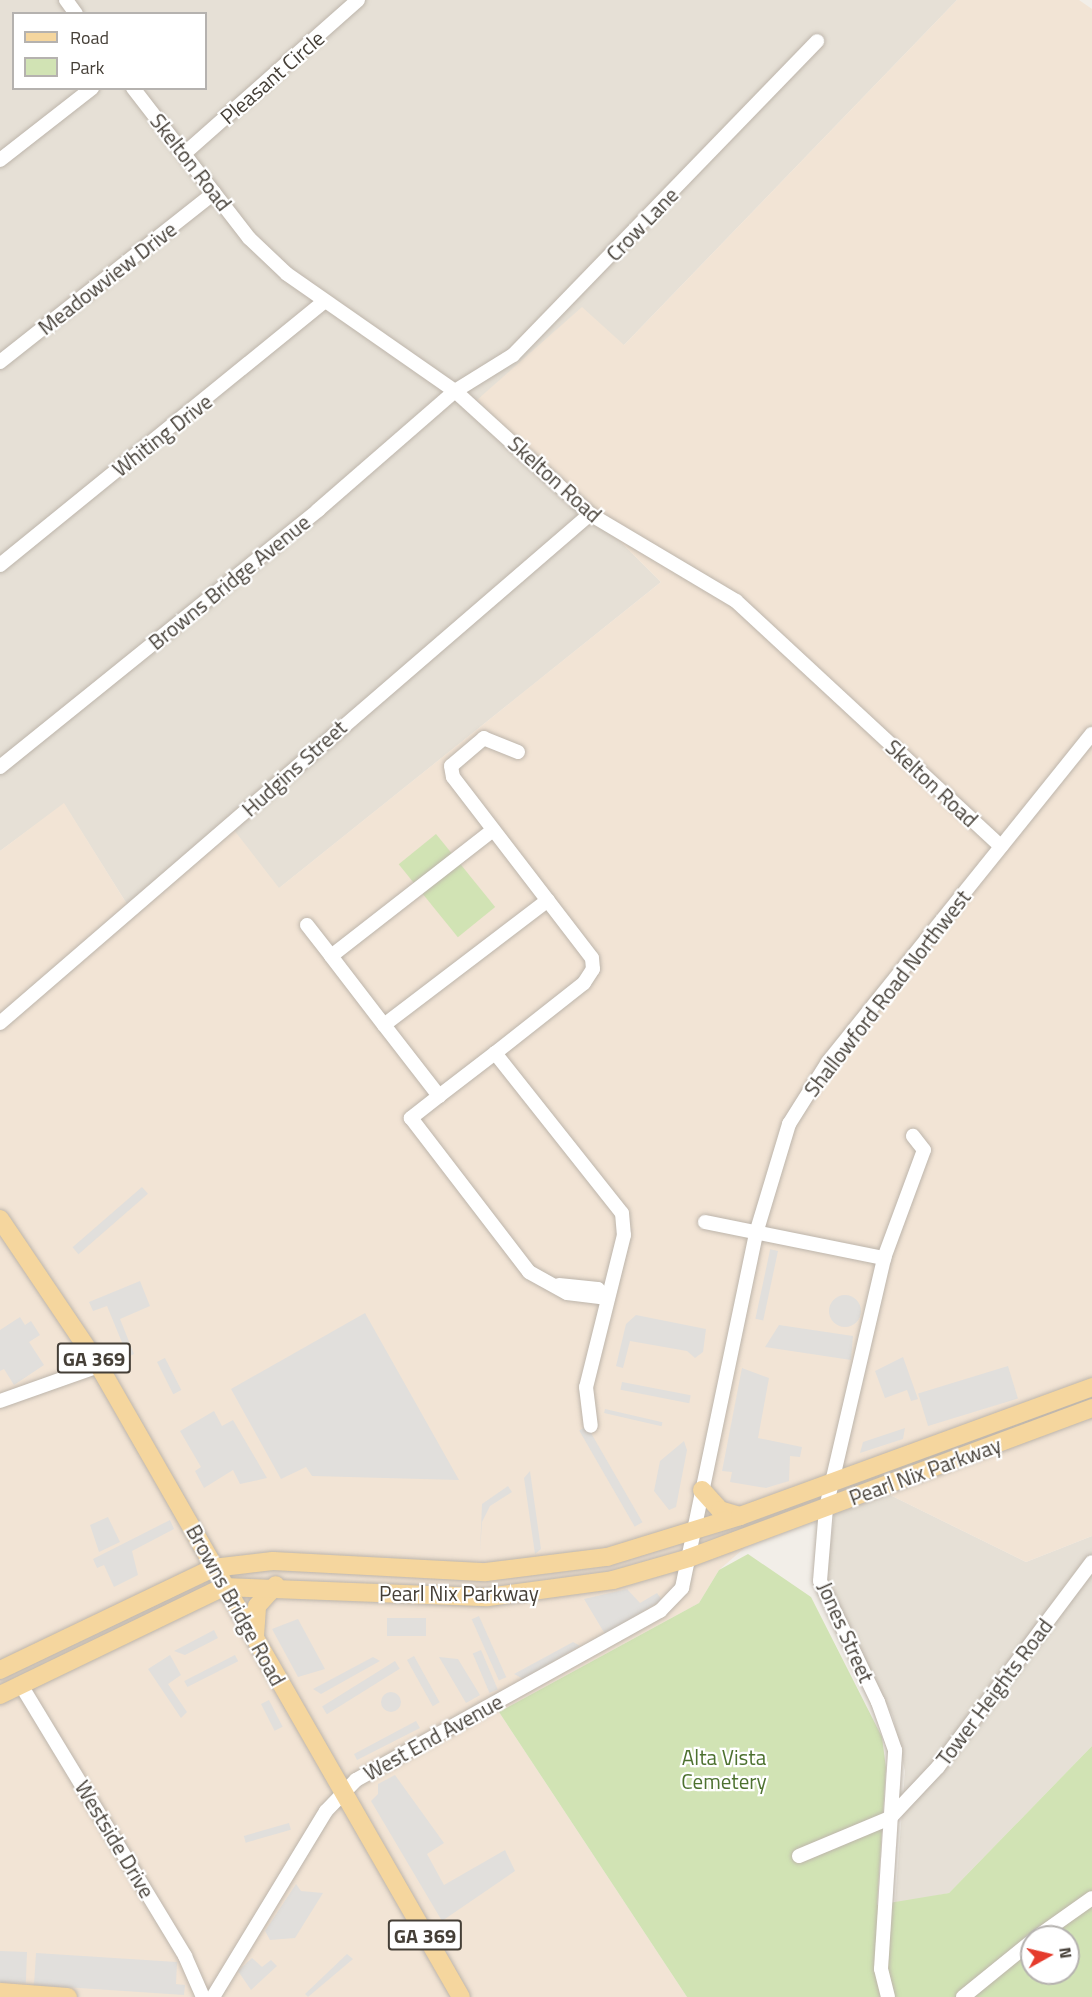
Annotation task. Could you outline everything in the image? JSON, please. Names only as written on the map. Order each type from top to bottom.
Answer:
[{"type":"main road","name":"Browns Bridge Road","points":[[0,1219],[99,1366],[223,1587],[255,1636],[342,1794],[461,1997]]},
{"type":"main road","name":"Pearl Nix Parkway","points":[[2,1666],[213,1568],[273,1562],[486,1572],[552,1568],[693,1531],[740,1516],[1092,1387]]},
{"type":"main road","name":"Pearl Nix Parkway","points":[[0,1695],[223,1587],[276,1585],[322,1591],[498,1596],[555,1592],[689,1558],[1092,1408]]},
{"type":"main road","points":[[702,1490],[720,1510],[740,1516]]},
{"type":"main road","points":[[255,1636],[257,1606],[276,1585]]},
{"type":"main road","points":[[0,1992],[69,1997]]},
{"type":"street","name":"Pleasant Circle","points":[[185,153],[357,0]]},
{"type":"street","name":"Crow Lane","points":[[454,392],[513,355],[818,41]]},
{"type":"street","points":[[0,160],[89,90]]},
{"type":"street","name":"Skelton Road","points":[[135,90],[249,238],[322,303],[454,392],[590,514],[735,602],[1001,846]]},
{"type":"street","name":"Meadowview Drive","points":[[0,362],[214,193]]},
{"type":"street","name":"Whiting Drive","points":[[0,565],[322,303]]},
{"type":"street","name":"Browns Bridge Avenue","points":[[0,767],[318,510],[454,392]]},
{"type":"street","name":"Hudgins Street","points":[[0,1023],[590,514]]},
{"type":"street","name":"Shallowford Road Northwest","points":[[693,1531],[757,1230],[774,1161],[807,1094],[1001,846],[1092,734]]},
{"type":"street","points":[[518,752],[484,738],[451,766],[453,777],[592,958],[593,969],[584,983],[411,1118],[529,1272],[559,1285],[582,1291],[598,1289],[605,1298]]},
{"type":"street","points":[[331,956],[493,830]]},
{"type":"street","points":[[384,1024],[548,900]]},
{"type":"street","points":[[307,925],[439,1096]]},
{"type":"street","points":[[495,1053],[614,1207],[622,1214],[620,1235],[586,1387],[591,1426]]},
{"type":"street","name":"Jones Street","points":[[888,1997],[881,1969],[890,1818],[895,1774],[890,1728],[820,1581],[826,1508],[884,1258],[924,1150],[913,1136]]},
{"type":"street","points":[[705,1221],[884,1258]]},
{"type":"street","points":[[0,1401],[99,1366]]},
{"type":"street","name":"West End Avenue","points":[[213,1997],[326,1811],[356,1780],[660,1611],[682,1588],[693,1531]]},
{"type":"street","name":"Tower Heights Road","points":[[890,1818],[938,1767],[1092,1562]]},
{"type":"street","name":"Westside Drive","points":[[21,1684],[185,1956],[203,1997]]},
{"type":"street","points":[[799,1856],[890,1818]]},
{"type":"street","points":[[1054,1925],[1092,1898]]},
{"type":"street","points":[[963,1997],[1020,1951]]},
{"type":"shaded area","points":[[0,0],[957,0],[624,345],[478,400],[661,582],[278,889],[130,909],[64,804],[0,851]]},
{"type":"shaded area","points":[[957,0],[1079,0],[1092,9],[1092,1536],[1026,1562],[886,1493],[749,1544],[719,1570],[699,1603],[499,1712],[687,1997],[0,1997],[0,851],[64,803],[130,909],[227,821],[279,888],[661,582],[477,400],[582,307],[624,345]]},
{"type":"shaded area","points":[[142,1187],[148,1194],[78,1254],[73,1247]]},
{"type":"shaded area","points":[[770,1249],[778,1251],[763,1320],[755,1319]]},
{"type":"shaded area","points":[[140,1281],[150,1306],[120,1319],[134,1354],[128,1357],[107,1306],[93,1311],[89,1302]]},
{"type":"shaded area","points":[[845,1295],[856,1300],[861,1311],[856,1322],[845,1327],[834,1322],[829,1311],[834,1300]]},
{"type":"shaded area","points":[[365,1313],[459,1480],[312,1476],[306,1467],[281,1479],[231,1389]]},
{"type":"shaded area","points":[[636,1315],[706,1329],[703,1352],[695,1358],[687,1351],[630,1341],[623,1368],[616,1366],[626,1324]]},
{"type":"shaded area","points":[[20,1317],[25,1325],[31,1321],[40,1335],[29,1342],[44,1365],[14,1385],[4,1369],[0,1371],[0,1330]]},
{"type":"shaded area","points":[[779,1325],[853,1336],[851,1360],[765,1347]]},
{"type":"shaded area","points":[[903,1357],[918,1399],[911,1401],[907,1390],[885,1398],[875,1371]]},
{"type":"shaded area","points":[[165,1358],[181,1390],[173,1394],[157,1362]]},
{"type":"shaded area","points":[[1008,1366],[1018,1399],[928,1426],[918,1393]]},
{"type":"shaded area","points":[[742,1368],[769,1378],[758,1438],[802,1447],[800,1457],[790,1456],[789,1481],[766,1488],[730,1482],[732,1472],[722,1471]]},
{"type":"shaded area","points":[[622,1382],[691,1395],[689,1403],[620,1390]]},
{"type":"shaded area","points":[[605,1409],[662,1422],[662,1426],[604,1413]]},
{"type":"shaded area","points":[[214,1411],[222,1426],[233,1420],[267,1478],[240,1484],[233,1470],[204,1488],[195,1471],[201,1467],[180,1431]]},
{"type":"shaded area","points":[[587,1426],[642,1522],[635,1527],[579,1430]]},
{"type":"shaded area","points":[[905,1428],[903,1439],[860,1453],[863,1442]]},
{"type":"shaded area","points":[[684,1441],[687,1450],[676,1507],[669,1510],[654,1491],[660,1461]]},
{"type":"shaded area","points":[[530,1471],[541,1549],[535,1554],[524,1478]]},
{"type":"shaded area","points":[[508,1486],[512,1492],[490,1506],[482,1522],[480,1553],[482,1504]]},
{"type":"shaded area","points":[[886,1493],[1026,1562],[1092,1536],[1092,1746],[949,1893],[895,1904],[905,1771],[893,1717],[826,1580],[835,1510]]},
{"type":"shaded area","points":[[108,1517],[120,1542],[99,1552],[90,1525]]},
{"type":"shaded area","points":[[170,1520],[174,1529],[132,1551],[138,1575],[114,1587],[104,1565],[97,1568],[93,1559]]},
{"type":"shaded area","points":[[627,1589],[640,1603],[657,1593],[662,1600],[605,1634],[584,1599]]},
{"type":"shaded area","points":[[479,1616],[506,1677],[499,1680],[472,1619]]},
{"type":"shaded area","points":[[387,1618],[426,1618],[426,1636],[387,1636]]},
{"type":"shaded area","points":[[298,1619],[325,1669],[298,1677],[272,1629]]},
{"type":"shaded area","points":[[214,1630],[218,1638],[185,1655],[174,1651]]},
{"type":"shaded area","points":[[573,1642],[580,1646],[523,1679],[514,1674]]},
{"type":"shaded area","points":[[481,1650],[498,1690],[490,1693],[473,1654]]},
{"type":"shaded area","points":[[170,1655],[181,1675],[168,1684],[187,1712],[181,1718],[148,1669]]},
{"type":"shaded area","points":[[235,1655],[238,1661],[187,1687],[184,1681]]},
{"type":"shaded area","points":[[414,1656],[440,1702],[433,1706],[407,1660]]},
{"type":"shaded area","points":[[373,1657],[380,1661],[321,1694],[313,1689]]},
{"type":"shaded area","points":[[439,1657],[458,1659],[480,1695],[466,1703]]},
{"type":"shaded area","points":[[395,1661],[400,1669],[327,1714],[322,1707]]},
{"type":"shaded area","points":[[391,1692],[398,1695],[401,1702],[398,1709],[391,1712],[384,1709],[381,1702],[384,1695]]},
{"type":"shaded area","points":[[269,1700],[283,1727],[275,1731],[261,1704]]},
{"type":"shaded area","points":[[416,1721],[420,1728],[357,1760],[354,1754]]},
{"type":"shaded area","points":[[395,1775],[444,1843],[427,1854],[444,1885],[505,1850],[515,1871],[442,1921],[371,1801],[378,1794],[378,1784]]},
{"type":"shaded area","points":[[289,1823],[291,1830],[246,1843],[244,1836]]},
{"type":"shaded area","points":[[296,1884],[301,1891],[323,1893],[295,1938],[270,1940],[265,1931]]},
{"type":"shaded area","points":[[0,1951],[27,1952],[26,1983],[0,1982]]},
{"type":"shaded area","points":[[36,1953],[177,1962],[176,1984],[185,1985],[184,1995],[34,1985]]},
{"type":"shaded area","points":[[347,1954],[353,1959],[308,1997],[305,1994]]},
{"type":"shaded area","points":[[252,1958],[262,1967],[271,1960],[277,1966],[251,1990],[238,1971]]},
{"type":"green space","points":[[436,834],[495,907],[458,937],[399,864]]},
{"type":"green space","name":"Alta Vista Cemetery","points":[[748,1554],[811,1597],[882,1737],[886,1768],[877,1905],[949,1893],[1092,1746],[1092,1997],[687,1997],[499,1712],[699,1603],[719,1570]]}]
